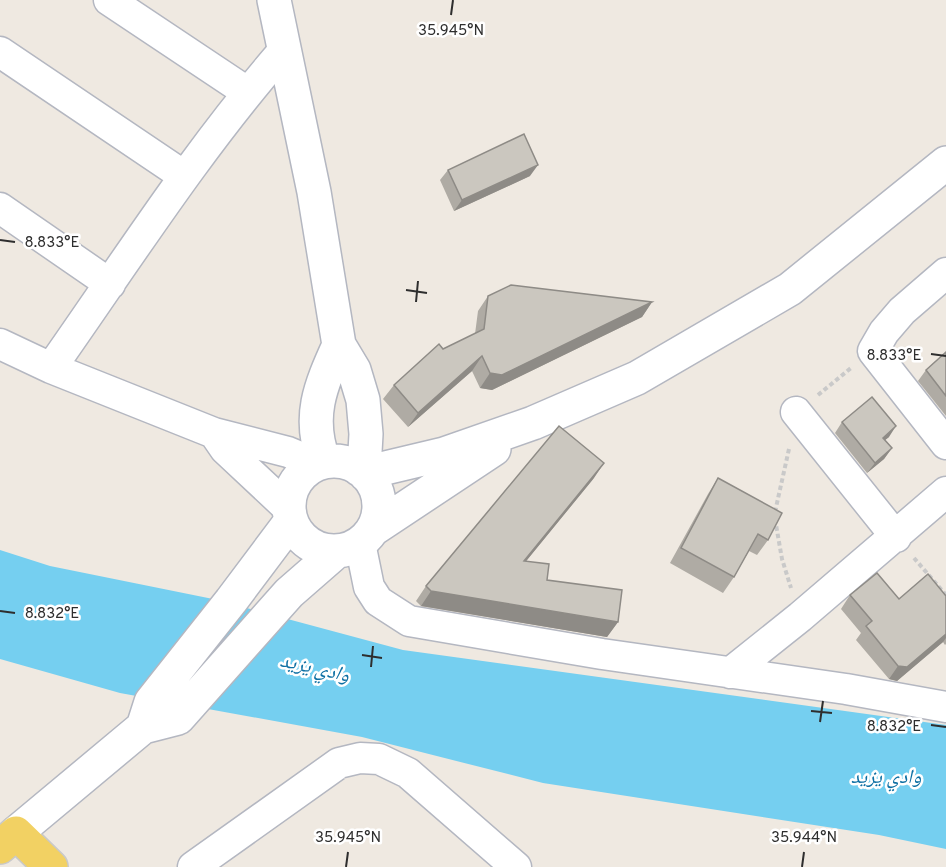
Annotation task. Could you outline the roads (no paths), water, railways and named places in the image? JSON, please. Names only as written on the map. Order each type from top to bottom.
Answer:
[{"type":"main road","points":[[274,0],[314,192],[339,345],[354,370],[363,400],[366,434],[363,472]]},
{"type":"main road","points":[[363,472],[444,454],[533,423],[637,378],[790,288],[946,163]]},
{"type":"main road","points":[[320,463],[316,406],[322,383],[339,345]]},
{"type":"main road","points":[[51,867],[8,840],[157,716],[289,593],[356,541],[533,423]]},
{"type":"main road","points":[[157,716],[290,515],[293,487],[299,478],[320,463],[342,462],[363,472],[375,487],[379,501],[378,516],[356,541],[322,550],[309,544],[298,534],[290,515]]},
{"type":"street","points":[[109,0],[247,92]]},
{"type":"street","points":[[51,368],[184,176],[247,92],[285,49]]},
{"type":"street","points":[[0,52],[184,176]]},
{"type":"street","points":[[0,208],[110,284]]},
{"type":"street","points":[[946,273],[902,311],[873,351],[946,444]]},
{"type":"street","points":[[0,344],[51,368],[214,433],[288,452],[320,463]]},
{"type":"street","points":[[796,412],[896,537]]},
{"type":"street","points":[[214,433],[225,449],[290,515]]},
{"type":"street","points":[[730,673],[801,617],[946,492]]},
{"type":"street","points":[[356,541],[369,587],[378,601],[409,621],[483,635],[946,706]]},
{"type":"street","points":[[194,867],[339,763],[360,758],[380,759],[408,773],[516,867]]},
{"type":"water","name":"وادي يزيد","points":[[0,550],[50,566],[213,599],[403,650],[946,725],[946,849],[879,835],[543,783],[362,737],[120,693],[0,659]]}]
